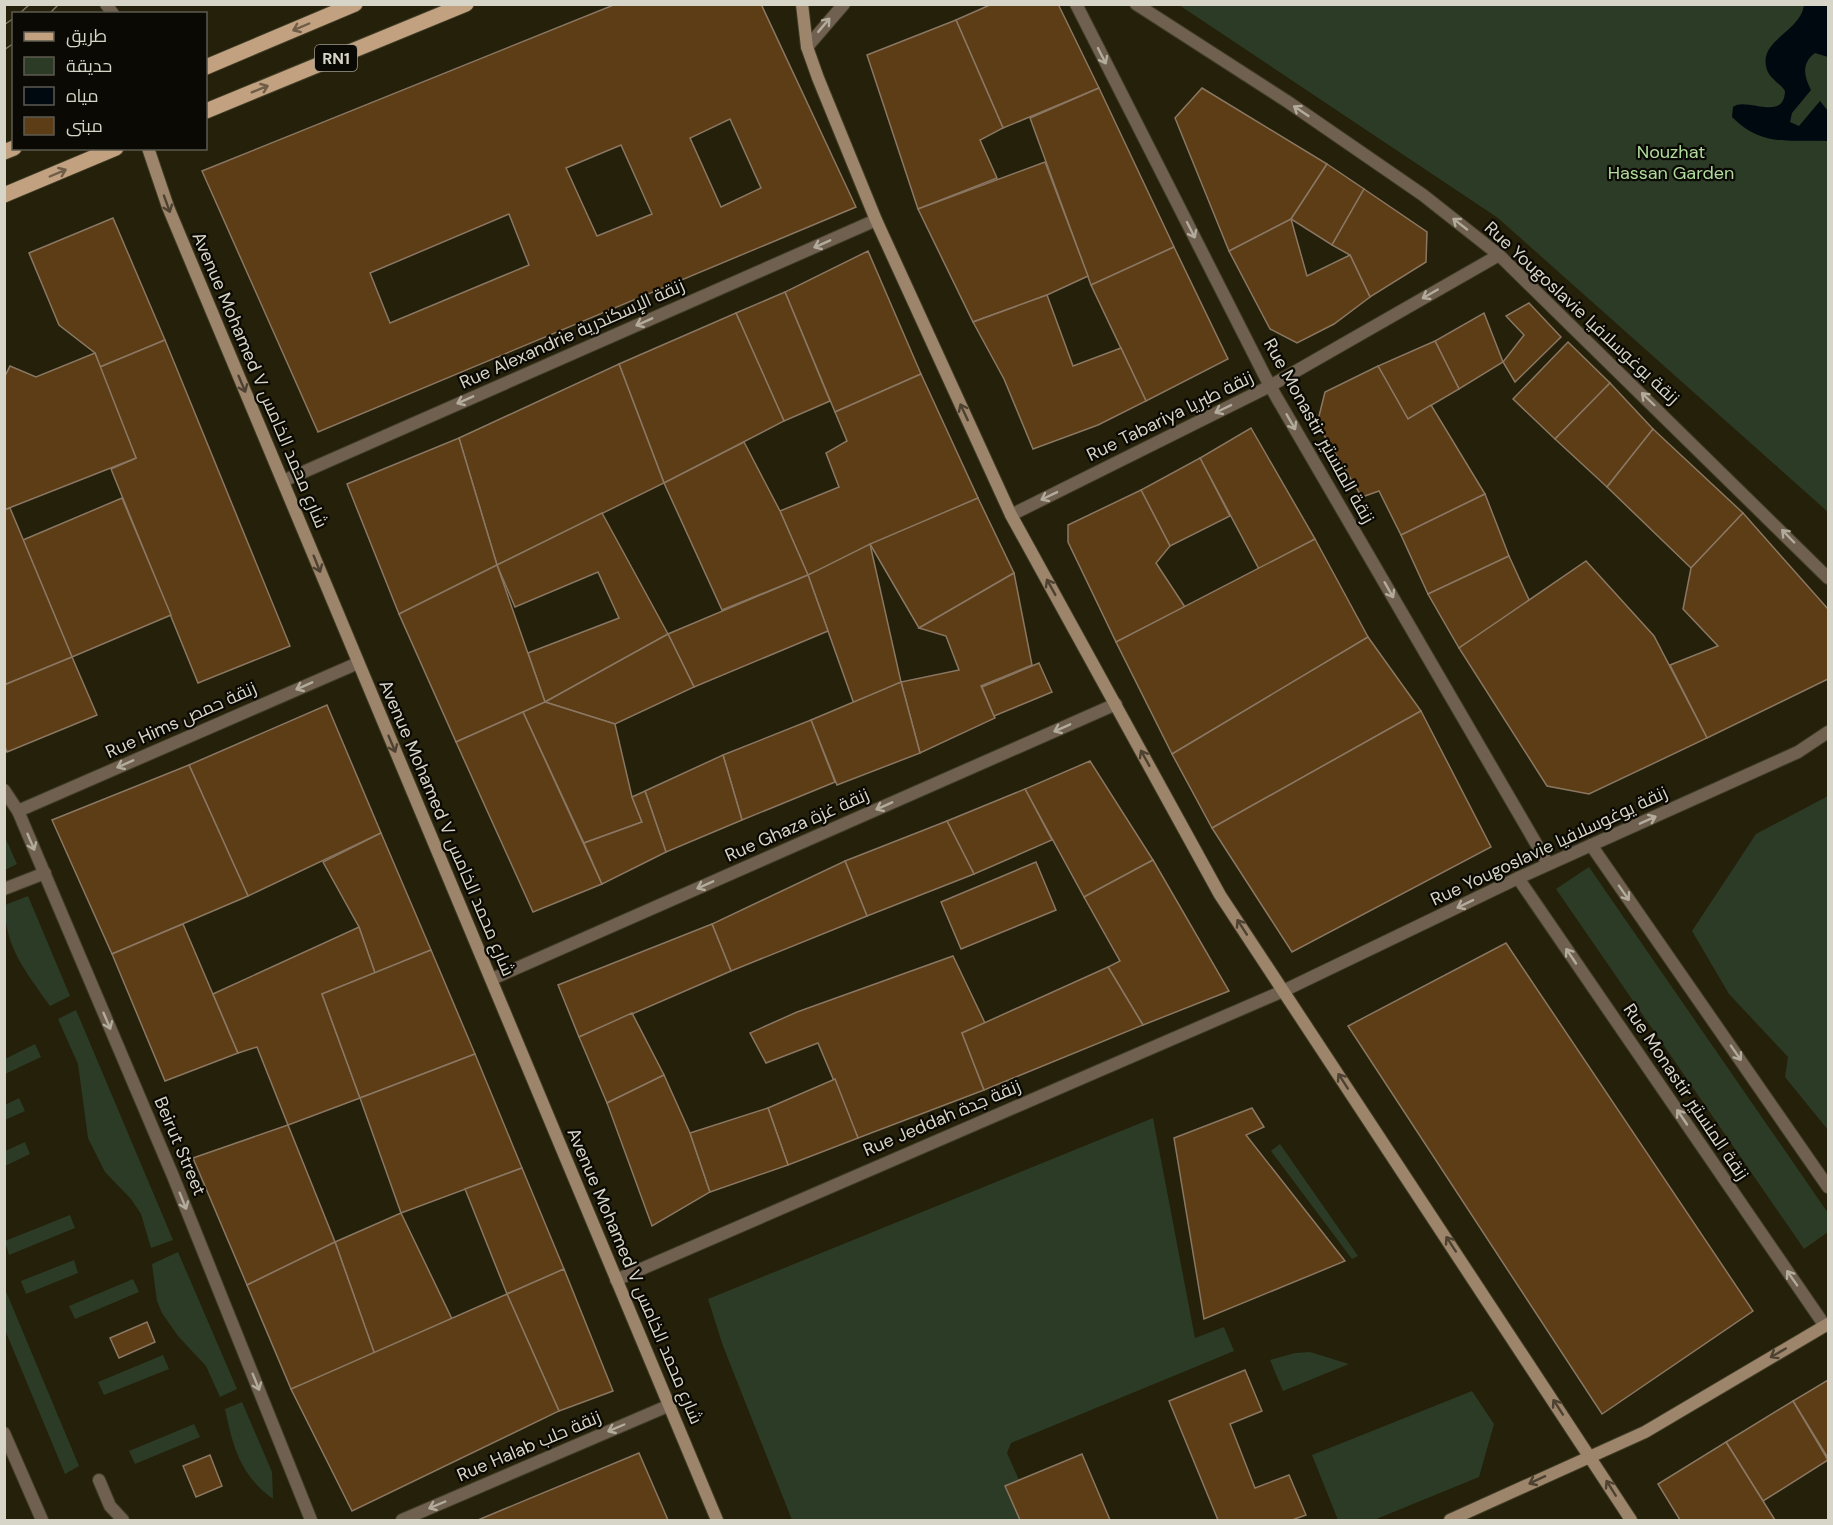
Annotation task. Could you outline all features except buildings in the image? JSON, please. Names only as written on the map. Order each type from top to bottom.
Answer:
[{"type":"main road","name":"RN1","points":[[207,67],[355,4]]},
{"type":"main road","name":"RN1","points":[[207,111],[466,4]]},
{"type":"main road","points":[[802,4],[807,47],[876,220],[1011,515],[1221,895],[1631,1521]]},
{"type":"main road","points":[[4,195],[111,150]]},
{"type":"main road","name":"Avenue Mohamed V شارع محمد الخامس","points":[[149,150],[168,207],[717,1521]]},
{"type":"main road","points":[[1450,1521],[1645,1432],[1827,1325]]},
{"type":"street","points":[[807,47],[844,4]]},
{"type":"street","name":"Rue Monastir زنقة المنستير","points":[[1076,4],[1270,386],[1548,864]]},
{"type":"street","name":"Rue Yougoslavie زنقة يوغوسلافيا","points":[[1136,4],[1288,102],[1424,195],[1499,255],[1828,578]]},
{"type":"street","name":"Rue Alexandrie زنقة الإسكندرية","points":[[283,481],[876,220]]},
{"type":"street","name":"Rue Tabariya زنقة طبريا","points":[[1011,515],[1270,386],[1499,255]]},
{"type":"street","name":"Rue Hims زنقة حمص","points":[[18,811],[358,663]]},
{"type":"street","name":"Rue Ghaza زنقة غزة","points":[[492,979],[1116,704]]},
{"type":"street","name":"Rue Yougoslavie زنقة يوغوسلافيا","points":[[1283,991],[1548,864],[1798,752],[1828,732]]},
{"type":"street","name":"Beirut Street","points":[[4,790],[18,811],[173,1176],[311,1521]]},
{"type":"street","points":[[1591,845],[1828,1187]]},
{"type":"street","points":[[4,889],[45,873]]},
{"type":"street","name":"Rue Monastir زنقة المنستير","points":[[1518,878],[1827,1325]]},
{"type":"street","name":"Rue Jeddah زنقة جدة","points":[[616,1280],[1283,991]]},
{"type":"street","name":"Rue Halab زنقة حلب","points":[[402,1521],[670,1405]]},
{"type":"street","points":[[4,1433],[42,1521]]},
{"type":"street","points":[[99,1479],[110,1506],[123,1521]]},
{"type":"green space","name":"Nouzhat Hassan Garden","points":[[1179,5],[1828,5],[1828,512],[1498,218]]},
{"type":"green space","points":[[1828,796],[1828,1130],[1785,1077],[1788,1057],[1729,994],[1692,931],[1756,834]]},
{"type":"green space","points":[[4,835],[17,864],[5,870],[4,870]]},
{"type":"green space","points":[[1589,867],[1828,1213],[1828,1232],[1804,1249],[1556,889]]},
{"type":"green space","points":[[28,896],[70,996],[50,1006],[18,959],[8,934],[5,905]]},
{"type":"green space","points":[[76,1010],[173,1240],[151,1248],[141,1214],[131,1199],[105,1172],[88,1138],[78,1064],[58,1019]]},
{"type":"green space","points":[[35,1044],[41,1057],[5,1074],[5,1059]]},
{"type":"green space","points":[[19,1098],[25,1111],[5,1120],[5,1105]]},
{"type":"green space","points":[[1153,1118],[1195,1338],[1224,1327],[1234,1351],[1011,1443],[1007,1453],[1019,1480],[1005,1486],[1020,1520],[792,1520],[723,1346],[708,1299]]},
{"type":"green space","points":[[25,1142],[30,1154],[5,1166],[5,1151]]},
{"type":"green space","points":[[1280,1144],[1358,1256],[1352,1259],[1271,1151]]},
{"type":"green space","points":[[70,1215],[75,1228],[9,1255],[5,1241]]},
{"type":"green space","points":[[178,1252],[237,1389],[220,1397],[206,1366],[178,1336],[162,1313],[157,1301],[152,1264]]},
{"type":"green space","points":[[74,1260],[78,1273],[26,1294],[21,1281]]},
{"type":"green space","points":[[133,1279],[139,1292],[75,1319],[69,1306]]},
{"type":"green space","points":[[5,1289],[79,1466],[65,1474],[5,1330]]},
{"type":"green space","points":[[1310,1352],[1349,1364],[1283,1391],[1270,1360],[1295,1353]]},
{"type":"green space","points":[[163,1355],[169,1369],[104,1395],[98,1382]]},
{"type":"green space","points":[[1472,1391],[1494,1424],[1479,1477],[1374,1520],[1338,1520],[1312,1455]]},
{"type":"green space","points":[[242,1402],[272,1472],[273,1499],[245,1470],[231,1436],[225,1409]]},
{"type":"green space","points":[[194,1424],[200,1437],[135,1464],[129,1451]]},
{"type":"water","points":[[1804,5],[1828,5],[1828,57],[1815,53],[1807,61],[1805,75],[1811,90],[1792,113],[1790,122],[1799,126],[1820,101],[1828,111],[1828,141],[1788,141],[1765,138],[1743,127],[1732,117],[1733,107],[1746,104],[1772,107],[1783,100],[1785,91],[1767,70],[1766,60],[1768,51],[1795,23]]},
{"type":"tram line","points":[[21,12],[30,4]]},
{"type":"tram line","points":[[51,12],[59,4]]},
{"type":"tram line","points":[[4,25],[12,19]]},
{"type":"tram line","points":[[4,50],[12,44]]}]
